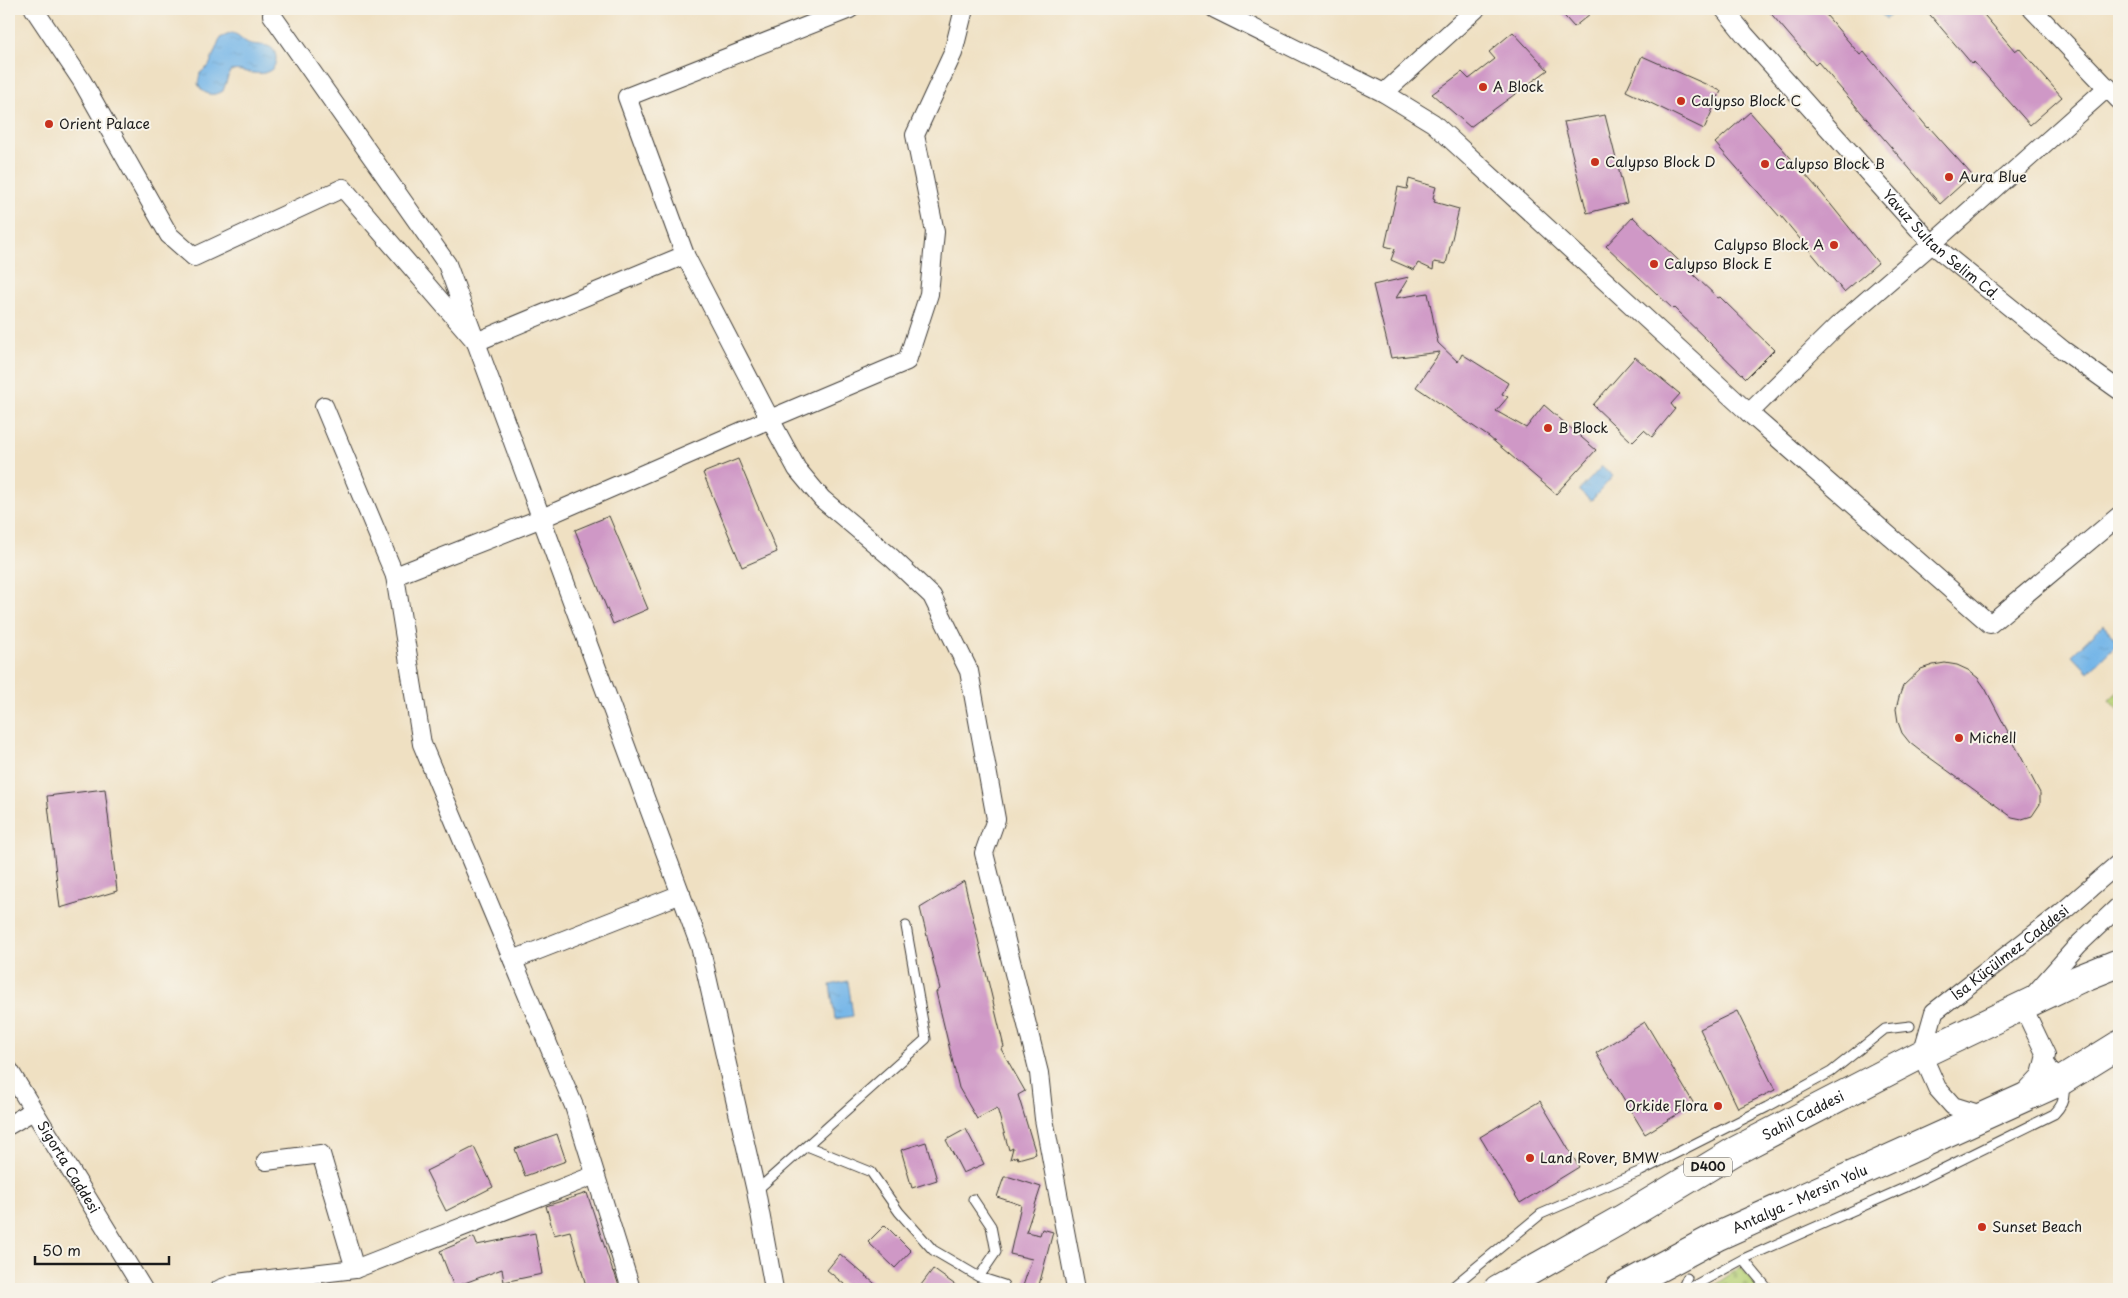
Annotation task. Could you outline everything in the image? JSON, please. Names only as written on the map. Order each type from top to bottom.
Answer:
[{"type":"highway","name":"Sahil Caddesi","points":[[1498,1289],[1622,1219],[1735,1151],[1922,1054],[2079,979],[2119,963]]},
{"type":"highway","points":[[2061,1080],[2119,1045]]},
{"type":"highway","name":"Antalya - Mersin Yolu","points":[[1619,1289],[1718,1236],[2061,1080]]},
{"type":"street","points":[[34,9],[82,81],[169,234],[194,257],[343,188],[476,342]]},
{"type":"street","points":[[850,9],[627,98],[685,255],[797,469],[822,500],[892,558],[932,596],[969,671],[996,819],[984,853],[1039,1073],[1044,1119],[1076,1289]]},
{"type":"street","points":[[395,576],[542,518],[907,361],[929,294],[935,232],[915,135],[953,53],[964,9]]},
{"type":"street","points":[[1214,9],[1384,93],[1433,123],[1750,413],[1990,624],[2119,516]]},
{"type":"street","points":[[1384,93],[1476,9]]},
{"type":"street","name":"Yavuz Sultan Selim Cd.","points":[[1724,9],[1751,43],[1932,244],[2063,350],[2119,390]]},
{"type":"street","points":[[1750,413],[1837,326],[1932,244],[2114,94],[2032,9]]},
{"type":"street","points":[[272,15],[448,264],[700,946],[756,1191],[774,1289]]},
{"type":"street","points":[[476,342],[685,255]]},
{"type":"street","points":[[324,406],[395,576],[422,744],[574,1106],[631,1289]]},
{"type":"street","name":"İsa Küçülmez Caddesi","points":[[1922,1054],[1934,1012],[2060,914],[2119,864]]},
{"type":"street","points":[[513,960],[681,894]]},
{"type":"street","points":[[2016,1101],[2041,1075],[2046,1055],[2023,1007],[2078,945],[2119,906]]},
{"type":"street","points":[[1922,1054],[1937,1088],[1953,1106],[1985,1116]]},
{"type":"street","name":"Sigorta Caddesi","points":[[9,1071],[143,1289]]},
{"type":"street","points":[[9,1125],[33,1111]]},
{"type":"street","points":[[266,1161],[321,1154],[355,1269]]},
{"type":"street","points":[[220,1289],[236,1283],[355,1269],[595,1175]]},
{"type":"lane","points":[[756,1191],[926,1039],[906,926]]},
{"type":"lane","points":[[1450,1289],[1541,1214],[1641,1171],[1767,1107],[1831,1072],[1884,1029],[1910,1026]]},
{"type":"lane","points":[[1688,1289],[1742,1259],[1904,1188],[2054,1114],[2062,1105],[2065,1095],[2061,1080],[2046,1055]]},
{"type":"lane","points":[[807,1146],[871,1172],[899,1212],[934,1250],[979,1277],[1004,1285]]},
{"type":"lane","points":[[973,1199],[991,1226],[996,1252],[979,1277]]},
{"type":"lane","points":[[1742,1259],[1768,1289]]},
{"type":"lane","points":[[1682,1289],[1686,1278]]},
{"type":"green space","points":[[2119,691],[2119,711],[2109,700]]},
{"type":"green space","points":[[1741,1267],[1758,1289],[1709,1289]]},
{"type":"water","points":[[1877,9],[1897,9],[1886,19]]},
{"type":"water","points":[[232,33],[248,43],[270,47],[275,53],[276,62],[271,70],[260,74],[230,71],[223,91],[212,94],[205,93],[198,84],[200,73],[209,66],[220,38]]},
{"type":"water","points":[[1602,466],[1613,476],[1591,501],[1579,491]]},
{"type":"water","points":[[2103,625],[2119,642],[2088,672],[2072,655]]},
{"type":"water","points":[[848,981],[853,1016],[835,1019],[830,985]]},
{"type":"building","points":[[1558,9],[1596,9],[1574,27]]},
{"type":"building","points":[[1767,9],[1821,9],[1860,55],[1864,52],[1928,128],[1972,175],[1940,204],[1818,62],[1815,65]]},
{"type":"building","points":[[1925,9],[1979,9],[2015,51],[2019,48],[2062,97],[2030,125],[1974,62],[1972,64]]},
{"type":"building","name":"A Block","points":[[1513,32],[1548,70],[1470,127],[1432,94],[1462,72],[1469,79],[1495,59],[1489,52]]},
{"type":"building","name":"Calypso Block C","points":[[1642,56],[1721,91],[1704,129],[1626,91]]},
{"type":"building","points":[[1750,112],[1819,190],[1878,263],[1844,292],[1781,216],[1715,143]]},
{"type":"building","name":"Calypso Block D","points":[[1605,115],[1627,203],[1587,213],[1564,122]]},
{"type":"building","points":[[1409,179],[1436,187],[1433,198],[1435,199],[1434,202],[1459,209],[1446,264],[1434,262],[1433,270],[1418,263],[1414,270],[1391,260],[1395,249],[1385,246],[1398,187],[1407,189]]},
{"type":"building","points":[[1633,217],[1718,298],[1720,297],[1774,350],[1746,378],[1674,308],[1606,246]]},
{"type":"building","points":[[1409,277],[1396,298],[1428,293],[1438,343],[1458,362],[1462,354],[1508,383],[1502,394],[1508,397],[1496,411],[1526,428],[1544,405],[1596,450],[1556,494],[1489,437],[1416,387],[1440,352],[1391,358],[1373,285]]},
{"type":"building","points":[[1635,357],[1680,394],[1671,404],[1675,409],[1652,437],[1644,430],[1632,442],[1593,405]]},
{"type":"building","points":[[738,459],[777,552],[742,567],[703,473]]},
{"type":"building","points":[[609,516],[648,609],[613,624],[575,530]]},
{"type":"building","name":"Michell","points":[[1945,663],[1957,665],[1968,670],[1978,678],[1985,688],[2040,793],[2040,804],[2032,816],[2022,819],[2012,817],[1919,750],[1902,733],[1896,709],[1903,686],[1921,669]]},
{"type":"building","points":[[105,789],[117,891],[60,908],[47,796]]},
{"type":"building","points":[[964,881],[1004,1047],[1001,1049],[1025,1091],[1018,1095],[1036,1154],[1018,1159],[1017,1156],[1010,1159],[1013,1148],[1009,1150],[997,1108],[977,1119],[959,1088],[936,992],[940,989],[920,908]]},
{"type":"building","points":[[1737,1011],[1775,1090],[1738,1108],[1700,1029]]},
{"type":"building","points":[[1645,1022],[1694,1104],[1645,1134],[1596,1053]]},
{"type":"building","points":[[1540,1101],[1579,1167],[1520,1203],[1480,1137]]},
{"type":"building","points":[[966,1129],[984,1164],[963,1173],[946,1140]]},
{"type":"building","points":[[557,1134],[566,1161],[525,1176],[515,1149]]},
{"type":"building","points":[[926,1142],[937,1180],[912,1188],[901,1150]]},
{"type":"building","points":[[474,1147],[493,1187],[446,1211],[426,1171]]},
{"type":"building","points":[[1004,1177],[1010,1177],[1041,1187],[1026,1232],[1040,1235],[1042,1229],[1053,1232],[1038,1289],[1022,1289],[1032,1259],[1010,1254],[1021,1205],[997,1197]]},
{"type":"building","points":[[587,1193],[620,1289],[587,1289],[570,1231],[554,1235],[546,1206]]},
{"type":"building","points":[[885,1225],[911,1251],[895,1268],[868,1242]]},
{"type":"building","points":[[535,1233],[542,1274],[504,1282],[502,1269],[454,1287],[440,1251],[474,1237],[477,1245]]},
{"type":"building","points":[[840,1254],[881,1289],[850,1289],[827,1270]]},
{"type":"building","points":[[933,1269],[961,1289],[918,1289]]},
{"type":"place","name":"A Block","points":[[1483,87]]},
{"type":"place","name":"Calypso Block C","points":[[1681,101]]},
{"type":"place","name":"Orient Palace","points":[[49,124]]},
{"type":"place","name":"Calypso Block D","points":[[1595,162]]},
{"type":"place","name":"Calypso Block B","points":[[1765,164]]},
{"type":"place","name":"Aura Blue","points":[[1949,177]]},
{"type":"place","name":"Calypso Block A","points":[[1834,245]]},
{"type":"place","name":"Calypso Block E","points":[[1654,264]]},
{"type":"place","name":"B Block","points":[[1548,428]]},
{"type":"place","name":"Michell","points":[[1959,738]]},
{"type":"place","name":"Orkide Flora","points":[[1718,1106]]},
{"type":"place","name":"Land Rover, BMW","points":[[1530,1158]]},
{"type":"place","name":"Sunset Beach","points":[[1982,1227]]}]
